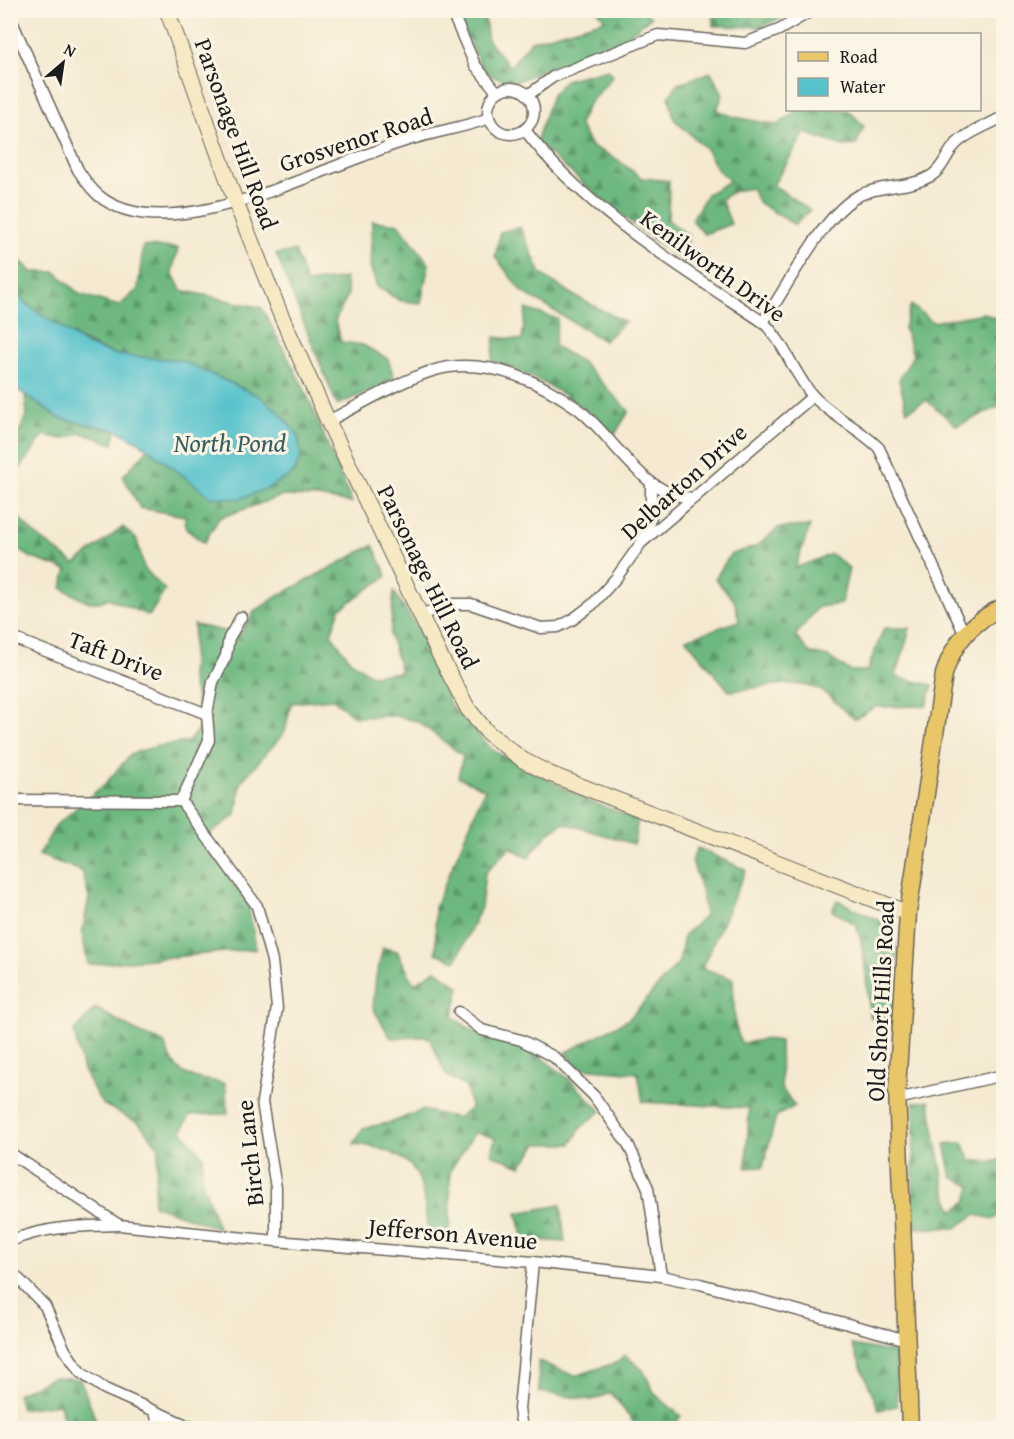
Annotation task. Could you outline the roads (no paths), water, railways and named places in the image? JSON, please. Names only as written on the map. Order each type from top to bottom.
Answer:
[{"type":"main road","name":"Old Short Hills Road","points":[[910,1428],[897,1099],[908,913],[944,674],[950,654],[964,633],[983,617],[1004,606]]},
{"type":"street","name":"Parsonage Hill Road","points":[[167,10],[236,203],[280,313],[328,421],[439,654],[468,709],[488,733],[523,760],[578,786],[908,913]]},
{"type":"street","points":[[451,10],[475,65],[498,92]]},
{"type":"street","points":[[528,95],[554,77],[658,35],[745,43],[779,30],[813,10]]},
{"type":"street","name":"Grosvenor Road","points":[[10,17],[78,170],[99,196],[117,206],[142,212],[171,215],[236,203],[420,136],[464,128],[489,118]]},
{"type":"street","points":[[511,88],[528,95],[533,104],[534,113],[532,122],[525,130],[514,134],[504,133],[496,128],[489,118],[489,104],[498,92],[511,88]]},
{"type":"street","points":[[763,322],[818,237],[837,213],[859,195],[875,190],[896,188],[932,176],[955,145],[966,135],[1004,116]]},
{"type":"street","name":"Kenilworth Drive","points":[[525,130],[552,162],[624,226],[763,322],[782,344],[796,371],[813,396],[861,430],[879,448],[964,633]]},
{"type":"street","points":[[328,421],[424,374],[448,367],[474,366],[498,369],[549,392],[578,409],[651,484],[670,494],[694,498]]},
{"type":"street","name":"Delbarton Drive","points":[[422,615],[447,604],[471,604],[528,626],[558,627],[593,604],[616,578],[641,543],[813,396]]},
{"type":"street","points":[[641,543],[651,517],[651,484]]},
{"type":"street","points":[[10,800],[181,801],[209,740],[207,714],[213,682],[226,656],[229,638],[241,616]]},
{"type":"street","name":"Taft Drive","points":[[10,637],[207,714]]},
{"type":"street","name":"Birch Lane","points":[[181,801],[257,906],[272,961],[278,1008],[262,1102],[276,1188],[278,1209],[276,1241]]},
{"type":"street","points":[[459,1012],[482,1030],[521,1040],[554,1057],[594,1096],[628,1144],[648,1188],[661,1276]]},
{"type":"street","points":[[897,1099],[1004,1075]]},
{"type":"street","name":"Jefferson Avenue","points":[[10,1153],[119,1225],[276,1241],[533,1262],[661,1276],[700,1284],[907,1340]]},
{"type":"street","points":[[10,1241],[56,1227],[119,1225]]},
{"type":"street","points":[[522,1428],[519,1408],[533,1262]]},
{"type":"street","points":[[10,1270],[45,1306],[65,1350],[80,1372],[105,1389],[193,1428]]},
{"type":"street","points":[[155,1413],[160,1428]]},
{"type":"water","name":"North Pond","points":[[10,288],[26,304],[87,345],[117,355],[180,360],[259,396],[278,411],[298,435],[301,457],[293,474],[268,488],[240,499],[211,497],[139,442],[116,430],[59,418],[11,385]]}]
